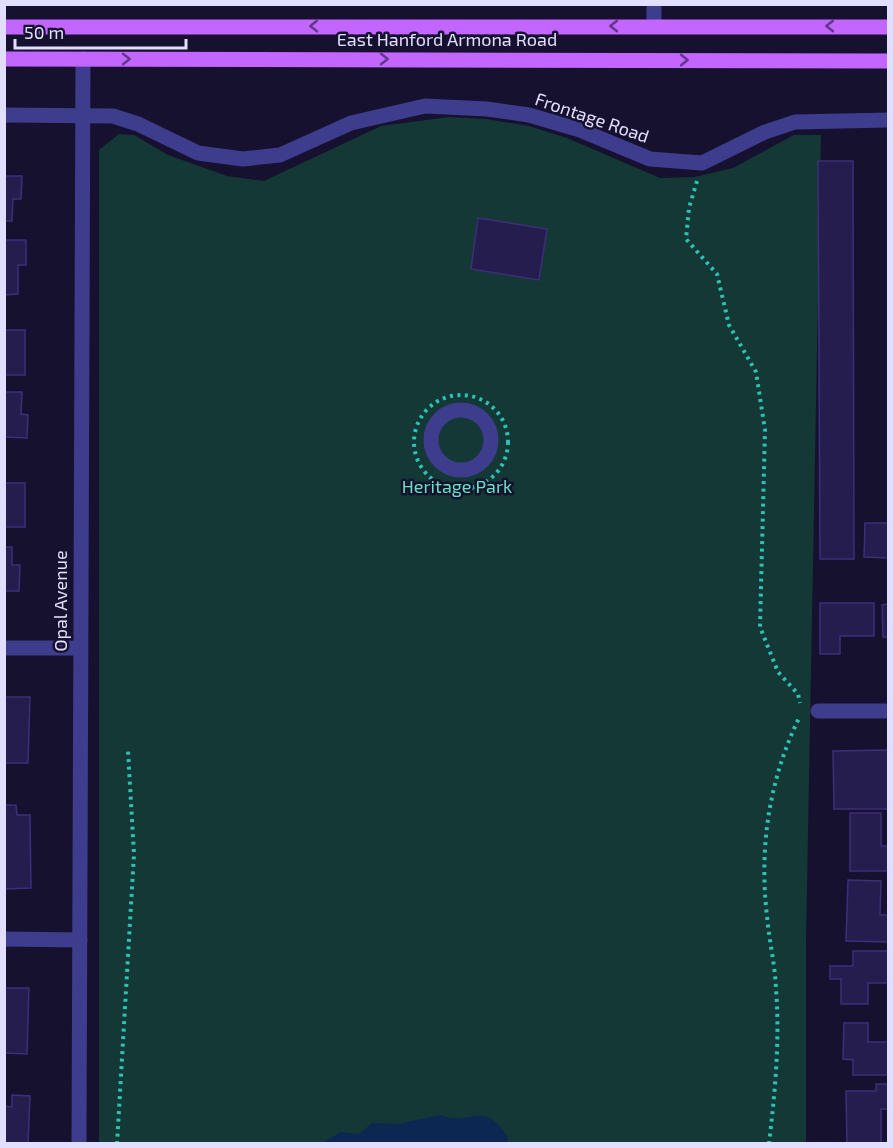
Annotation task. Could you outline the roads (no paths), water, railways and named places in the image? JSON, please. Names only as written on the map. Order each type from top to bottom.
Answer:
[{"type":"main road","name":"East Hanford Armona Road","points":[[4,27],[654,25],[888,27]]},
{"type":"main road","name":"East Hanford Armona Road","points":[[4,59],[888,61]]},
{"type":"street","points":[[654,4],[654,25]]},
{"type":"street","name":"Opal Avenue","points":[[79,1143],[83,59]]},
{"type":"street","name":"Frontage Road","points":[[4,115],[113,116],[138,124],[198,153],[243,159],[280,155],[351,123],[425,106],[487,109],[529,116],[580,130],[650,159],[702,163],[765,132],[795,122],[888,120]]},
{"type":"street","points":[[4,648],[80,648]]},
{"type":"street","points":[[818,711],[888,711]]},
{"type":"street","points":[[4,939],[80,940]]},
{"type":"water","points":[[440,1115],[451,1118],[483,1116],[491,1119],[508,1137],[507,1143],[322,1143],[341,1132],[359,1134],[372,1123],[398,1124]]},
{"type":"park label","name":"Heritage Park","points":[[457,487]]}]
